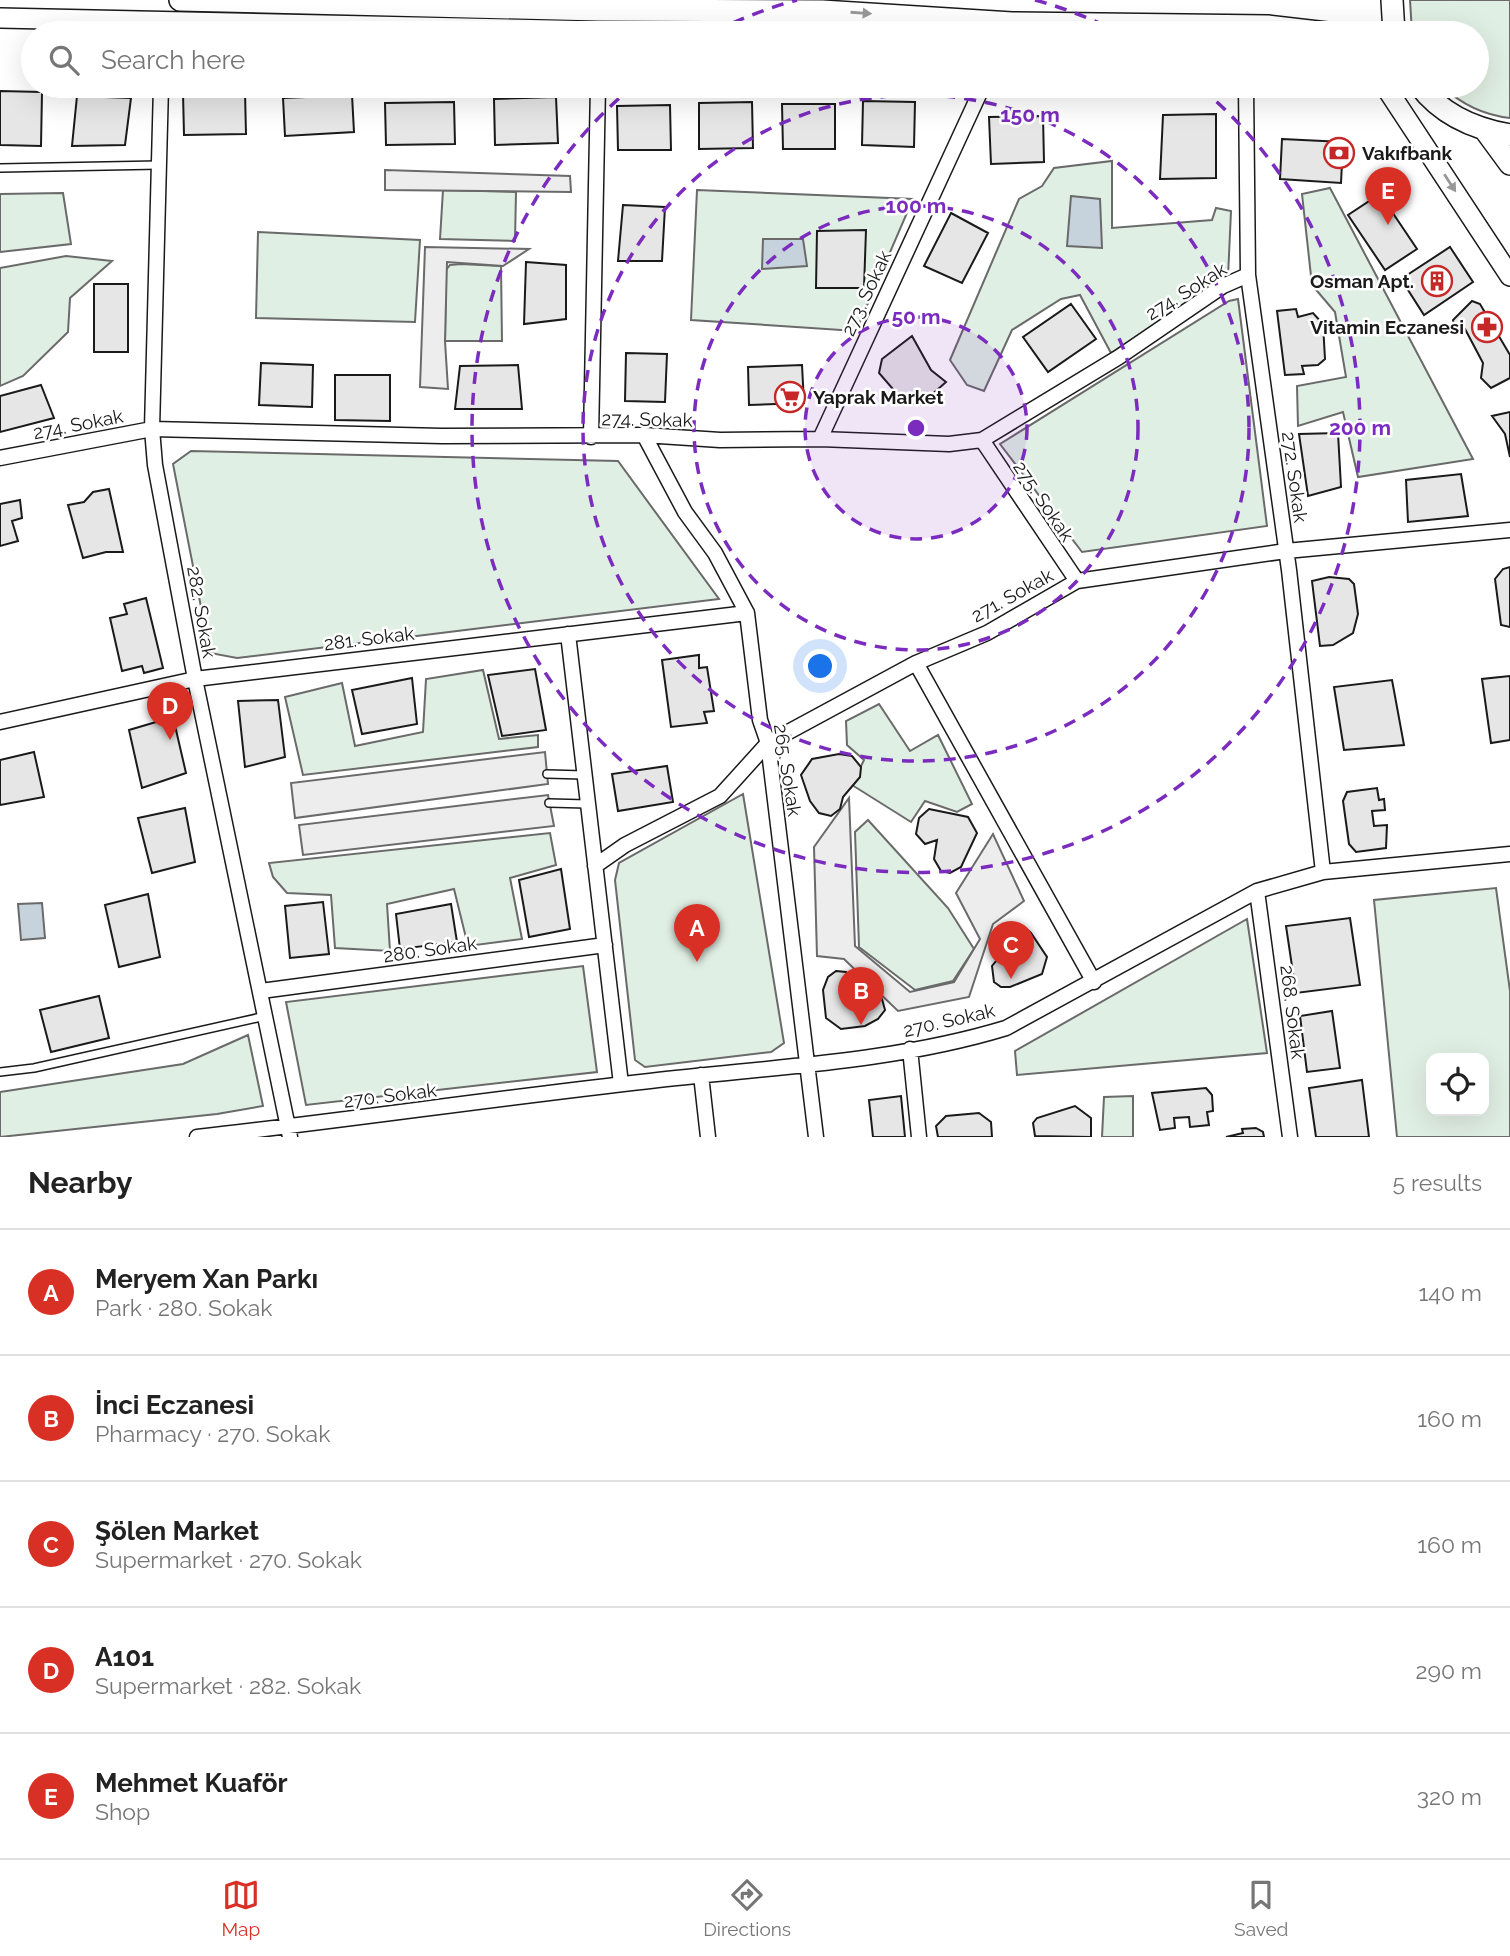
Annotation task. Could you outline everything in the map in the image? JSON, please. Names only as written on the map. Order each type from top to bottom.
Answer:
[{"type":"main road","points":[[180,0],[598,10],[822,11],[980,21]]},
{"type":"main road","points":[[1392,0],[1393,21]]},
{"type":"main road","points":[[0,18],[49,21]]},
{"type":"main road","points":[[1393,98],[1510,276]]},
{"type":"main road","points":[[1430,98],[1454,117],[1485,130],[1510,135]]},
{"type":"main road","points":[[1485,130],[1510,164]]},
{"type":"street","name":"282. Sokak","points":[[162,98],[152,429],[155,464],[195,680],[289,1132]]},
{"type":"street","points":[[591,437],[598,98]]},
{"type":"street","name":"273. Sokak","points":[[820,439],[977,98]]},
{"type":"street","name":"272. Sokak","points":[[1246,98],[1248,275],[1286,551],[1323,872]]},
{"type":"street","name":"274. Sokak","points":[[0,458],[152,429],[591,437],[644,435],[720,440],[820,439],[948,444],[982,440],[1119,357],[1223,286],[1248,275]]},
{"type":"street","name":"265. Sokak","points":[[644,435],[685,512],[715,553],[747,613],[760,720],[768,743],[816,1137]]},
{"type":"street","name":"275. Sokak","points":[[982,440],[1077,581]]},
{"type":"street","name":"271. Sokak","points":[[595,866],[625,845],[720,796],[768,743],[916,663],[986,633],[1077,581],[1286,551],[1510,530]]},
{"type":"street","name":"281. Sokak","points":[[0,722],[195,680],[747,613]]},
{"type":"street","points":[[568,634],[621,1084]]},
{"type":"street","points":[[916,663],[1094,982]]},
{"type":"street","name":"270. Sokak","points":[[197,1137],[289,1132],[621,1084],[805,1064],[909,1049],[1006,1028],[1257,891],[1323,872],[1510,854]]},
{"type":"street","name":"268. Sokak","points":[[1257,891],[1290,1137]]},
{"type":"street","name":"280. Sokak","points":[[261,991],[605,945]]},
{"type":"street","points":[[909,1049],[919,1137]]},
{"type":"street","points":[[701,1075],[708,1137]]},
{"type":"lane","points":[[0,167],[159,165]]},
{"type":"lane","points":[[547,774],[584,775]]},
{"type":"lane","points":[[549,803],[588,804]]},
{"type":"lane","points":[[0,1072],[34,1068],[266,1016]]},
{"type":"green space","points":[[1410,0],[1510,0],[1510,118],[1473,108],[1456,98],[1489,98],[1489,21],[1411,21]]},
{"type":"green space","points":[[1112,161],[1112,228],[1212,220],[1216,208],[1231,211],[1228,277],[1111,353],[1080,295],[1061,299],[1012,330],[984,391],[967,385],[950,360],[1019,199],[1042,186],[1054,168]]},
{"type":"green space","points":[[1330,188],[1473,459],[1358,477],[1343,412],[1298,426],[1297,386],[1346,377],[1335,312],[1312,285],[1302,194]]},
{"type":"green space","points":[[443,190],[516,192],[515,241],[440,239]]},
{"type":"green space","points":[[697,190],[913,199],[856,331],[691,320]]},
{"type":"green space","points":[[63,193],[71,244],[0,252],[0,194]]},
{"type":"green space","points":[[258,232],[420,240],[415,322],[256,318]]},
{"type":"green space","points":[[66,256],[112,261],[70,298],[68,332],[23,376],[0,386],[0,268]]},
{"type":"green space","points":[[450,265],[501,266],[502,341],[445,341],[446,270]]},
{"type":"green space","points":[[1238,299],[1267,526],[1082,552],[1000,444],[1229,301]]},
{"type":"green space","points":[[191,451],[618,461],[719,599],[237,658],[210,653],[173,464]]},
{"type":"green space","points":[[483,670],[499,739],[538,735],[538,747],[303,775],[285,697],[342,683],[355,746],[423,732],[426,679]]},
{"type":"green space","points":[[879,704],[910,751],[938,735],[972,804],[957,812],[925,801],[911,822],[852,785],[864,760],[847,745],[846,721]]},
{"type":"green space","points":[[743,794],[784,1043],[771,1052],[645,1067],[635,1060],[615,880],[619,863]]},
{"type":"green space","points":[[868,820],[948,908],[974,949],[953,981],[915,990],[859,947],[855,832]]},
{"type":"green space","points":[[550,833],[556,865],[510,878],[522,939],[468,946],[454,889],[387,904],[390,951],[335,948],[331,895],[287,893],[273,877],[269,863]]},
{"type":"green space","points":[[1496,888],[1510,991],[1510,1137],[1397,1137],[1374,900]]},
{"type":"green space","points":[[1247,919],[1267,1053],[1017,1075],[1015,1051]]},
{"type":"green space","points":[[583,966],[597,1072],[306,1105],[286,1002]]},
{"type":"green space","points":[[248,1035],[263,1106],[217,1114],[0,1137],[0,1092],[183,1064]]},
{"type":"green space","points":[[1133,1096],[1133,1137],[1102,1137],[1104,1097]]},
{"type":"shaded area","points":[[385,170],[570,176],[571,192],[385,190]]},
{"type":"shaded area","points":[[1071,196],[1100,199],[1102,248],[1067,246]]},
{"type":"shaded area","points":[[763,239],[803,239],[807,266],[762,269]]},
{"type":"shaded area","points":[[425,247],[529,249],[503,266],[447,262],[445,341],[448,389],[420,387]]},
{"type":"shaded area","points":[[545,752],[548,784],[295,818],[291,783]]},
{"type":"shaded area","points":[[548,795],[554,826],[303,855],[299,825]]},
{"type":"shaded area","points":[[849,798],[855,946],[910,992],[954,982],[980,939],[956,893],[993,834],[1024,901],[993,924],[969,997],[898,1011],[844,959],[817,956],[814,847]]},
{"type":"shaded area","points":[[42,903],[45,938],[21,940],[18,904]]},
{"type":"building","points":[[0,91],[21,92],[21,98],[42,98],[41,146],[0,145]]},
{"type":"building","points":[[77,98],[131,98],[125,145],[72,146]]},
{"type":"building","points":[[183,98],[245,98],[246,134],[184,135]]},
{"type":"building","points":[[283,98],[352,98],[354,132],[285,136]]},
{"type":"building","points":[[556,98],[558,143],[495,145],[494,99]]},
{"type":"building","points":[[863,101],[915,102],[914,147],[862,145]]},
{"type":"building","points":[[454,102],[455,144],[386,145],[385,103]]},
{"type":"building","points":[[752,102],[753,148],[699,149],[699,103]]},
{"type":"building","points":[[782,104],[835,104],[835,149],[783,149]]},
{"type":"building","points":[[670,105],[671,150],[618,150],[617,106]]},
{"type":"building","points":[[1216,114],[1216,178],[1160,179],[1163,115]]},
{"type":"building","points":[[1043,116],[1044,162],[991,164],[989,117]]},
{"type":"building","points":[[1282,139],[1343,142],[1341,183],[1280,179]]},
{"type":"building","points":[[1380,194],[1417,249],[1385,270],[1348,215]]},
{"type":"building","points":[[623,205],[665,207],[662,261],[618,261]]},
{"type":"building","points":[[951,213],[988,233],[962,283],[924,266]]},
{"type":"building","points":[[866,230],[864,288],[816,288],[817,231]]},
{"type":"building","name":"Osman Apt.","points":[[1450,247],[1473,282],[1424,315],[1401,279]]},
{"type":"building","points":[[526,262],[566,265],[566,319],[524,324]]},
{"type":"building","points":[[94,284],[128,284],[128,352],[94,352]]},
{"type":"building","points":[[1472,301],[1480,304],[1510,355],[1510,378],[1491,388],[1481,378],[1483,363],[1465,329],[1455,328],[1453,320]]},
{"type":"building","points":[[1071,304],[1096,339],[1048,372],[1023,337]]},
{"type":"building","points":[[1296,309],[1298,317],[1313,313],[1323,324],[1325,359],[1318,365],[1302,366],[1304,374],[1285,375],[1277,311]]},
{"type":"building","points":[[912,336],[931,370],[946,382],[920,405],[905,403],[879,373],[882,359]]},
{"type":"building","points":[[626,353],[667,354],[665,402],[625,401]]},
{"type":"building","points":[[261,363],[313,365],[312,407],[259,405]]},
{"type":"building","points":[[518,365],[522,409],[455,409],[460,366]]},
{"type":"building","points":[[802,365],[804,403],[749,405],[748,367]]},
{"type":"building","points":[[335,375],[390,375],[390,421],[335,420]]},
{"type":"building","points":[[41,385],[54,418],[0,432],[0,396]]},
{"type":"building","points":[[1510,412],[1510,457],[1505,434],[1492,416]]},
{"type":"building","points":[[1338,433],[1341,487],[1308,496],[1299,434]]},
{"type":"building","points":[[1461,474],[1468,516],[1408,522],[1406,480]]},
{"type":"building","points":[[109,489],[123,552],[106,552],[83,558],[68,505],[84,502],[93,492]]},
{"type":"building","points":[[20,500],[22,518],[12,521],[18,541],[0,546],[0,504]]},
{"type":"building","points":[[1510,567],[1510,627],[1501,625],[1495,579],[1503,569]]},
{"type":"building","points":[[1329,577],[1349,579],[1354,584],[1358,614],[1353,633],[1333,645],[1320,646],[1312,581]]},
{"type":"building","points":[[146,598],[163,668],[144,673],[142,666],[122,671],[110,618],[127,614],[124,604]]},
{"type":"building","points":[[699,655],[699,668],[707,667],[714,711],[704,712],[707,723],[671,727],[662,660]]},
{"type":"building","points":[[535,669],[546,730],[502,736],[488,675]]},
{"type":"building","points":[[1510,676],[1510,740],[1491,743],[1482,679]]},
{"type":"building","points":[[412,678],[417,724],[362,734],[352,690]]},
{"type":"building","points":[[1392,680],[1404,745],[1344,750],[1334,687]]},
{"type":"building","points":[[278,700],[285,757],[245,767],[238,701]]},
{"type":"building","points":[[173,717],[186,773],[142,788],[129,730]]},
{"type":"building","points":[[34,752],[44,797],[0,805],[0,760]]},
{"type":"building","points":[[839,754],[852,756],[861,767],[860,777],[843,797],[840,809],[831,816],[819,813],[810,801],[801,775],[812,759]]},
{"type":"building","points":[[667,766],[673,802],[618,811],[612,774]]},
{"type":"building","points":[[1377,788],[1379,800],[1384,799],[1385,810],[1372,811],[1374,826],[1387,825],[1386,848],[1356,852],[1349,844],[1343,801],[1347,792]]},
{"type":"building","points":[[185,808],[195,862],[152,873],[138,818]]},
{"type":"building","points":[[929,809],[968,817],[977,833],[961,867],[950,873],[941,871],[934,859],[937,840],[925,844],[916,834],[919,818]]},
{"type":"building","points":[[561,869],[570,929],[529,937],[519,880]]},
{"type":"building","points":[[148,894],[160,957],[119,967],[105,905]]},
{"type":"building","points":[[323,902],[329,954],[290,958],[285,906]]},
{"type":"building","points":[[451,904],[457,942],[400,949],[396,914]]},
{"type":"building","points":[[1350,918],[1360,985],[1296,993],[1286,926]]},
{"type":"building","points":[[1012,924],[1023,926],[1031,933],[1047,957],[1042,974],[1010,987],[1001,987],[994,982],[992,966],[1000,956],[1005,929]]},
{"type":"building","points":[[836,971],[846,972],[864,993],[873,992],[882,999],[885,1010],[878,1019],[865,1026],[841,1029],[826,1018],[823,990],[828,977]]},
{"type":"building","points":[[99,996],[109,1038],[51,1052],[40,1010]]},
{"type":"building","points":[[1332,1011],[1340,1068],[1307,1072],[1300,1016]]},
{"type":"building","points":[[1362,1080],[1369,1137],[1316,1137],[1309,1088]]},
{"type":"building","points":[[1206,1088],[1212,1095],[1213,1111],[1207,1112],[1209,1125],[1190,1127],[1189,1117],[1174,1118],[1175,1128],[1160,1130],[1152,1093]]},
{"type":"building","points":[[901,1096],[905,1137],[873,1137],[869,1100]]},
{"type":"building","points":[[1075,1106],[1091,1118],[1091,1137],[1035,1136],[1033,1123],[1037,1118]]},
{"type":"building","points":[[979,1113],[991,1122],[992,1137],[938,1137],[936,1126],[946,1116]]},
{"type":"building","points":[[1256,1128],[1263,1132],[1264,1137],[1226,1137],[1243,1133],[1242,1129]]},
{"type":"place","name":"Vakıfbank","points":[[1339,153]]},
{"type":"place","name":"Mehmet Kuaför","points":[[1388,225]]},
{"type":"place","name":"Osman Apt.","points":[[1437,281]]},
{"type":"place","name":"Vitamin Eczanesi","points":[[1487,327]]},
{"type":"place","name":"Yaprak Market","points":[[790,397]]},
{"type":"place","name":"A101","points":[[170,740]]},
{"type":"place","name":"Meryem Xan Parkı","points":[[697,962]]},
{"type":"place","name":"Şölen Market","points":[[1011,979]]},
{"type":"place","name":"İnci Eczanesi","points":[[861,1025]]}]
